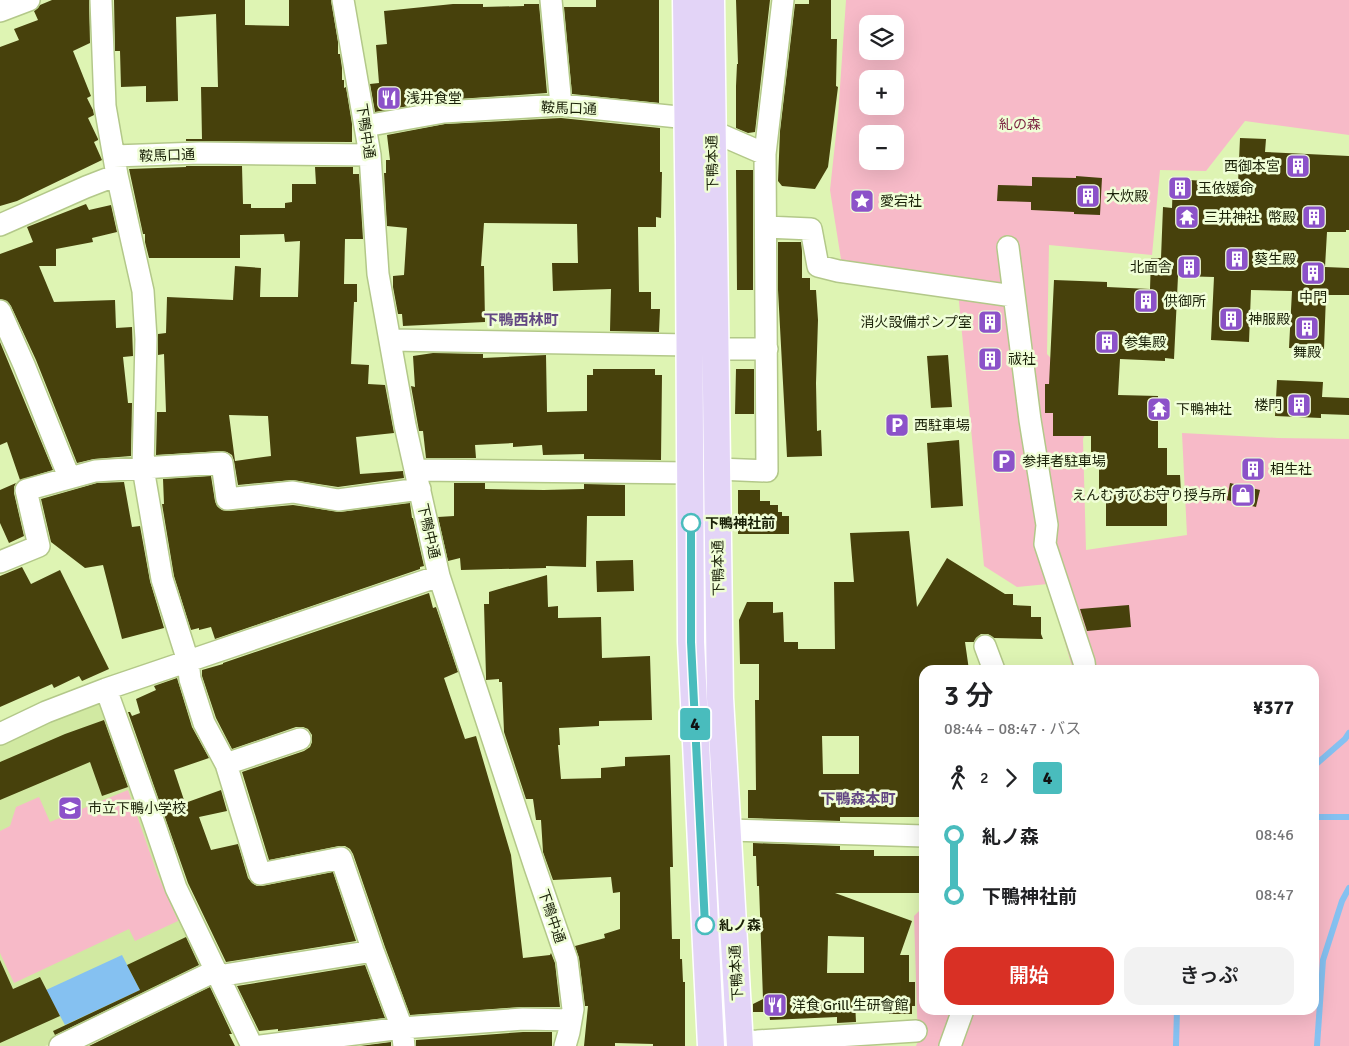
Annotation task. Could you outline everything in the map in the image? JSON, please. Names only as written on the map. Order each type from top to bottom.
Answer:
[{"type":"main road","name":"下鴨本通","points":[[686,0],[691,642],[711,1044]]},
{"type":"main road","name":"下鴨本通","points":[[710,0],[720,698],[740,1044]]},
{"type":"street","points":[[0,11],[29,0]]},
{"type":"street","points":[[101,0],[104,106],[143,291],[146,339],[143,468],[162,579],[188,661],[190,679],[204,723],[226,764],[260,874],[341,858],[403,1037]]},
{"type":"street","name":"下鴨中通","points":[[343,0],[370,155],[378,274],[405,425],[439,576],[567,960],[573,1008],[565,1046]]},
{"type":"street","points":[[551,0],[561,105]]},
{"type":"street","points":[[717,469],[767,471],[765,154],[783,0]]},
{"type":"street","name":"鞍馬口通","points":[[365,126],[444,112],[561,105],[688,118],[712,131],[765,154]]},
{"type":"street","name":"鞍馬口通","points":[[0,225],[86,187],[116,166],[200,153],[370,155]]},
{"type":"street","points":[[766,227],[811,229],[818,266],[838,271],[1013,296]]},
{"type":"street","points":[[1008,247],[1030,420],[1047,525],[1045,544],[1084,665]]},
{"type":"street","points":[[0,311],[69,477]]},
{"type":"street","points":[[390,340],[690,345]]},
{"type":"street","points":[[715,349],[766,349]]},
{"type":"street","points":[[0,562],[39,546],[26,490],[95,471],[222,463],[227,499],[292,492],[338,500],[418,480],[690,473]]},
{"type":"street","points":[[0,734],[46,712],[106,689],[439,576]]},
{"type":"street","points":[[984,646],[992,665]]},
{"type":"street","points":[[106,689],[176,888],[252,1046]]},
{"type":"street","points":[[226,764],[300,740]]},
{"type":"street","points":[[728,830],[919,836]]},
{"type":"street","points":[[60,1046],[217,974],[373,951]]},
{"type":"street","points":[[950,1046],[961,1015]]},
{"type":"street","points":[[261,1046],[403,1037],[523,1019],[571,1020]]},
{"type":"street","points":[[711,1044],[740,1044],[916,1031]]},
{"type":"shaded area","name":"市立下鴨小学校","points":[[103,697],[203,969],[45,1046],[0,1046],[0,743]]},
{"type":"green space","name":"糺の森","points":[[846,0],[1349,0],[1349,135],[1245,121],[1206,171],[1160,170],[1152,255],[1049,245],[1047,354],[1094,409],[1083,439],[1086,550],[1187,535],[1182,433],[1278,438],[1349,439],[1349,1046],[916,1046],[918,1041],[914,916],[919,911],[919,1015],[1319,1015],[1319,665],[1072,665],[1048,584],[1017,587],[984,566],[958,291],[844,278],[830,190],[838,116]]},
{"type":"green space","points":[[128,790],[157,873],[178,921],[135,941],[129,929],[14,983],[0,953],[0,831],[10,826],[16,807],[39,797],[50,822]]},
{"type":"water","points":[[122,955],[140,990],[65,1025],[46,990]]},
{"type":"building","points":[[52,0],[89,0],[90,43],[73,51],[91,96],[87,98],[94,115],[88,118],[98,139],[94,142],[102,160],[17,201],[0,206],[0,47],[19,40],[14,29],[38,20],[34,11],[40,5]]},
{"type":"building","points":[[114,0],[245,0],[245,25],[289,26],[289,0],[331,0],[338,42],[338,54],[340,54],[342,68],[342,80],[344,80],[344,88],[346,87],[352,124],[352,142],[186,141],[186,139],[202,139],[201,87],[218,87],[216,14],[176,17],[178,101],[146,102],[146,86],[121,87],[120,51],[115,51]]},
{"type":"building","points":[[596,0],[659,0],[659,103],[572,94],[564,7],[596,7]]},
{"type":"building","points":[[736,0],[770,0],[755,132],[748,133],[736,128],[738,64]]},
{"type":"building","points":[[809,0],[831,0],[831,39],[837,39],[836,86],[838,87],[828,167],[815,189],[782,186],[778,181],[780,131],[795,4],[809,4]]},
{"type":"building","points":[[453,4],[483,4],[483,7],[539,4],[547,93],[443,100],[375,112],[370,84],[379,83],[376,45],[387,44],[384,11]]},
{"type":"building","points":[[561,118],[660,128],[660,172],[662,172],[661,218],[656,217],[656,227],[638,227],[639,292],[651,292],[651,309],[660,309],[659,332],[610,331],[611,289],[553,291],[552,263],[578,263],[577,224],[484,223],[481,266],[484,266],[485,322],[403,326],[402,314],[398,314],[393,276],[404,275],[407,228],[387,226],[384,173],[386,173],[386,160],[390,160],[387,135],[445,124]]},
{"type":"building","points":[[1240,138],[1266,139],[1265,152],[1349,156],[1349,230],[1346,230],[1346,232],[1327,232],[1325,267],[1349,268],[1349,295],[1326,295],[1324,349],[1289,348],[1292,291],[1251,290],[1249,342],[1211,340],[1214,277],[1178,276],[1174,359],[1165,358],[1165,361],[1120,359],[1118,395],[1158,396],[1158,448],[1167,448],[1167,475],[1180,475],[1181,493],[1167,493],[1167,526],[1106,526],[1106,496],[1099,496],[1099,452],[1091,452],[1091,436],[1053,436],[1053,413],[1045,413],[1045,384],[1049,384],[1054,280],[1107,282],[1107,287],[1150,289],[1151,258],[1161,258],[1163,207],[1172,208],[1173,179],[1238,183]]},
{"type":"building","points":[[242,166],[243,204],[251,204],[251,208],[285,208],[285,203],[292,202],[292,184],[316,184],[315,167],[353,167],[353,174],[359,174],[363,239],[345,239],[344,284],[357,284],[357,302],[354,302],[351,364],[369,365],[368,384],[385,385],[394,433],[356,437],[360,474],[403,471],[404,478],[338,487],[292,480],[238,485],[232,455],[227,452],[156,455],[157,412],[166,412],[164,354],[158,355],[158,334],[166,333],[167,297],[233,300],[235,266],[261,268],[260,297],[298,297],[300,241],[285,242],[284,234],[240,235],[240,258],[149,258],[129,169]],"holes":[[[229,415],[268,416],[271,456],[235,461]]]},
{"type":"building","points":[[736,170],[753,170],[753,290],[737,290]]},
{"type":"building","points":[[1076,176],[1102,178],[1100,215],[1031,210],[1031,202],[997,201],[998,185],[1032,186],[1032,177],[1076,178]]},
{"type":"building","points":[[86,204],[89,210],[111,205],[117,232],[92,238],[93,242],[56,249],[56,266],[39,266],[54,302],[115,300],[116,328],[132,327],[133,356],[123,357],[128,403],[132,403],[131,456],[94,459],[77,463],[36,360],[11,306],[7,301],[0,299],[0,254],[33,242],[27,227]]},
{"type":"building","points":[[778,242],[801,242],[802,278],[810,278],[810,290],[816,290],[818,320],[817,431],[821,430],[822,456],[787,457],[778,290]]},
{"type":"building","points":[[0,342],[53,470],[20,480],[7,442],[0,445]]},
{"type":"building","points":[[433,353],[483,354],[483,358],[546,355],[547,412],[587,411],[587,375],[593,375],[593,369],[655,369],[655,375],[662,375],[661,460],[584,459],[584,454],[543,455],[542,445],[513,447],[513,443],[475,445],[476,458],[426,458],[423,431],[419,431],[411,386],[415,387],[413,356]]},
{"type":"building","points":[[948,355],[952,407],[931,408],[927,356]]},
{"type":"building","points":[[736,369],[754,369],[754,414],[735,414]]},
{"type":"building","name":"楼門","points":[[1277,380],[1323,382],[1322,397],[1349,398],[1349,415],[1321,414],[1321,418],[1275,416]]},
{"type":"building","points":[[959,440],[963,506],[931,508],[927,443]]},
{"type":"building","points":[[211,476],[217,506],[222,510],[228,511],[293,505],[340,512],[410,503],[424,566],[420,567],[420,569],[215,639],[211,627],[191,630],[174,576],[162,504],[164,504],[163,479]]},
{"type":"building","points":[[124,482],[132,527],[140,526],[150,581],[164,628],[122,639],[103,565],[85,568],[51,542],[41,499],[97,483]]},
{"type":"building","points":[[16,483],[14,493],[24,536],[9,543],[0,523],[0,490]]},
{"type":"building","points":[[454,483],[485,483],[485,489],[544,490],[584,489],[584,484],[625,485],[625,516],[587,516],[586,567],[546,566],[546,568],[461,570],[460,558],[448,561],[438,517],[454,516]]},
{"type":"building","name":"えんむすびお守り授与所","points":[[1230,483],[1260,490],[1256,507],[1227,500]]},
{"type":"building","points":[[738,490],[760,490],[760,501],[770,501],[770,505],[778,505],[778,512],[782,512],[782,516],[789,516],[789,534],[738,534]]},
{"type":"building","points":[[909,531],[917,607],[947,558],[1005,594],[1013,594],[1013,605],[1031,606],[1031,617],[1041,617],[1041,634],[1043,639],[994,638],[988,634],[981,634],[974,642],[965,642],[968,665],[919,665],[919,817],[840,817],[840,821],[748,818],[748,790],[756,790],[755,700],[759,700],[759,664],[740,664],[739,620],[747,602],[773,602],[773,613],[783,612],[784,642],[798,642],[798,649],[835,649],[834,582],[854,582],[850,533]],"holes":[[[822,736],[859,736],[859,774],[823,774]]]},
{"type":"building","points":[[633,560],[634,591],[597,592],[596,561]]},
{"type":"building","points":[[22,567],[31,584],[60,570],[109,669],[82,681],[79,676],[54,688],[52,684],[0,707],[0,576]]},
{"type":"building","points":[[547,575],[548,607],[558,606],[558,618],[601,617],[602,658],[650,656],[652,720],[599,721],[599,726],[559,728],[560,745],[558,745],[561,779],[601,778],[601,768],[625,766],[625,757],[670,755],[673,867],[670,867],[672,939],[680,939],[680,959],[682,959],[683,982],[685,982],[685,1046],[615,1043],[615,1046],[584,1046],[588,1006],[585,1006],[579,958],[575,946],[605,938],[604,934],[620,929],[620,892],[613,893],[611,877],[553,880],[543,852],[541,820],[536,820],[533,799],[526,799],[504,732],[502,682],[499,682],[499,679],[486,680],[484,604],[489,604],[489,592]]},
{"type":"building","points":[[429,593],[433,608],[436,607],[458,672],[444,678],[465,739],[476,736],[511,855],[523,958],[550,955],[551,953],[555,963],[560,1007],[522,1007],[410,1015],[350,849],[345,846],[339,846],[269,860],[242,772],[304,751],[310,747],[312,735],[308,729],[296,727],[232,749],[216,718],[202,676],[202,670]]},
{"type":"building","points":[[1129,605],[1131,627],[1087,631],[1080,609]]},
{"type":"building","points":[[177,678],[192,727],[209,758],[174,770],[185,803],[221,790],[227,811],[199,817],[211,850],[238,844],[248,878],[257,886],[333,872],[356,941],[226,962],[188,883],[128,712],[132,716],[140,713],[136,699],[156,690],[154,686]]},
{"type":"building","points":[[104,720],[128,787],[102,796],[90,762],[0,800],[0,762],[65,734]]},
{"type":"building","points":[[753,843],[840,846],[840,850],[874,850],[874,856],[919,856],[919,893],[835,893],[912,921],[900,955],[909,955],[909,982],[915,982],[915,1006],[912,1006],[912,1014],[889,1014],[889,1002],[855,1002],[856,1022],[837,1023],[837,1017],[770,1020],[769,1012],[753,1012],[753,1004],[763,999],[759,886],[757,886],[756,856],[753,856]],"holes":[[[828,936],[864,937],[864,973],[827,973]]]},
{"type":"building","points":[[186,937],[199,965],[55,1035],[53,1031],[140,990],[127,965]]},
{"type":"building","points":[[0,960],[13,989],[40,977],[60,1016],[0,1043]]},
{"type":"building","points":[[365,965],[385,1018],[278,1031],[278,1029],[259,1031],[237,986]]},
{"type":"building","points":[[210,987],[232,1034],[229,1034],[235,1046],[89,1046]]},
{"type":"building","points":[[523,1032],[552,1032],[552,1046],[416,1046],[416,1040]]},
{"type":"building","points":[[391,1042],[391,1046],[360,1046]]},
{"type":"waterway","points":[[1319,762],[1345,739],[1349,733]]},
{"type":"waterway","points":[[1319,817],[1349,817]]},
{"type":"waterway","points":[[1317,1046],[1323,960],[1342,901],[1349,888]]},
{"type":"waterway","points":[[1176,1046],[1177,1015]]},
{"type":"bus line","name":"4","points":[[691,523],[691,642],[705,925]]},
{"type":"place","name":"浅井食堂","points":[[389,98]]},
{"type":"place","name":"西御本宮","points":[[1298,166]]},
{"type":"place","name":"玉依媛命","points":[[1180,188]]},
{"type":"place","name":"大炊殿","points":[[1088,196]]},
{"type":"place","name":"愛宕社","points":[[862,201]]},
{"type":"place","name":"三井神社","points":[[1187,217]]},
{"type":"place","name":"幣殿","points":[[1314,217]]},
{"type":"place","name":"葵生殿","points":[[1237,259]]},
{"type":"place","name":"北面舎","points":[[1189,267]]},
{"type":"place","name":"中門","points":[[1313,273]]},
{"type":"place","name":"供御所","points":[[1146,301]]},
{"type":"place","name":"神服殿","points":[[1231,319]]},
{"type":"place","name":"消火設備ポンプ室","points":[[990,322]]},
{"type":"place","name":"舞殿","points":[[1307,328]]},
{"type":"place","name":"参集殿","points":[[1107,342]]},
{"type":"place","name":"祓社","points":[[990,359]]},
{"type":"place","name":"楼門","points":[[1299,405]]},
{"type":"place","name":"下鴨神社","points":[[1159,409]]},
{"type":"place","name":"西駐車場","points":[[897,425]]},
{"type":"place","name":"参拝者駐車場","points":[[1004,461]]},
{"type":"place","name":"相生社","points":[[1253,469]]},
{"type":"place","name":"えんむすびお守り授与所","points":[[1243,495]]},
{"type":"place","name":"下鴨神社前","points":[[691,523]]},
{"type":"place","name":"市立下鴨小学校","points":[[70,808]]},
{"type":"place","name":"糺ノ森","points":[[705,925]]},
{"type":"place","name":"洋食 Grill 生研會館","points":[[775,1005]]},
{"type":"district","name":"下鴨西林町","points":[[521,320]]},
{"type":"district","name":"下鴨森本町","points":[[858,799]]}]
